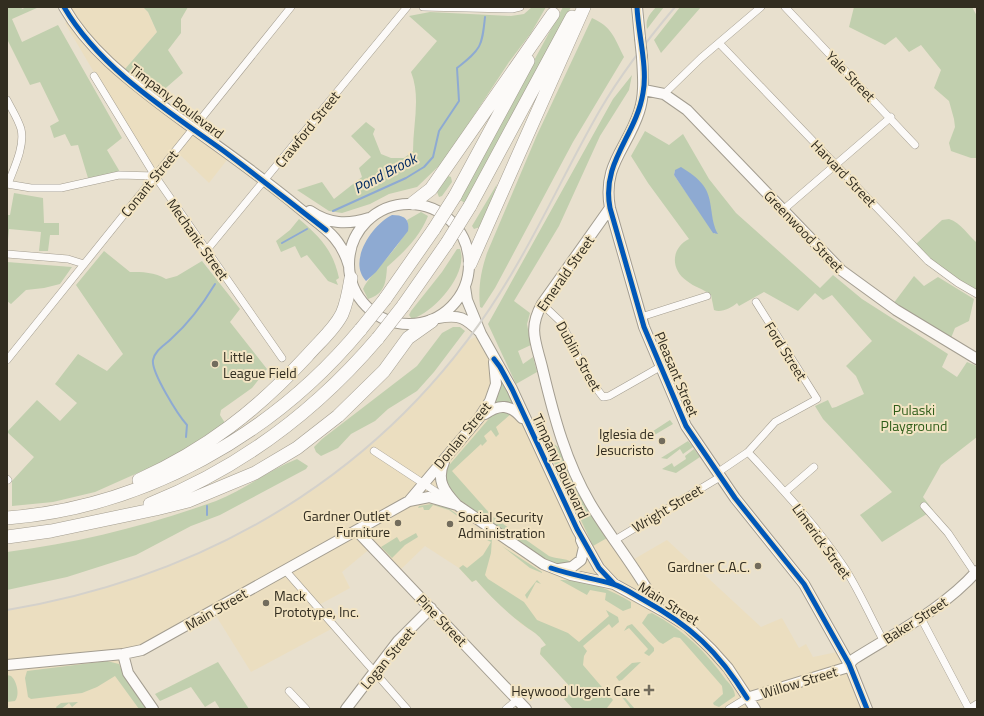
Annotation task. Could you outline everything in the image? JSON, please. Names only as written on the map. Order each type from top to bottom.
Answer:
[{"type":"highway","points":[[85,524],[137,508],[182,490],[220,471],[260,447],[293,422],[320,399],[350,370],[403,306],[447,243],[470,206],[577,7]]},
{"type":"highway","points":[[470,264],[584,7]]},
{"type":"highway","points":[[7,518],[44,514],[100,501],[136,489],[187,468],[220,450],[257,426],[296,396],[324,370],[361,329],[385,299],[434,229],[455,196],[555,10]]},
{"type":"highway","points":[[413,203],[431,189],[555,10]]},
{"type":"highway","points":[[44,514],[102,495],[147,476],[198,449],[236,423],[277,387],[335,326],[344,309],[350,272]]},
{"type":"highway","points":[[7,537],[44,533],[127,516],[188,501],[233,484],[272,464],[314,436],[347,408],[384,371],[408,338],[434,320]]},
{"type":"main road","name":"Timpany Boulevard","points":[[64,7],[82,34],[113,67],[192,128],[289,199],[337,240],[344,250],[350,272]]},
{"type":"main road","name":"Pleasant Street","points":[[636,7],[644,90],[636,119],[611,172],[608,185],[610,208],[641,317],[660,367],[688,431],[735,498],[798,575],[821,612],[849,664],[867,709]]},
{"type":"main road","name":"Greenwood Street","points":[[644,90],[664,94],[693,116],[827,257],[853,281],[896,310],[977,359]]},
{"type":"main road","name":"Timpany Boulevard","points":[[289,199],[329,221],[346,223],[369,218]]},
{"type":"main road","points":[[413,203],[438,211],[454,224],[464,240],[470,264],[465,287],[455,302],[434,320],[405,324],[382,317],[363,302],[350,272],[353,243],[369,218],[388,207],[413,203]]},
{"type":"main road","name":"Emerald Street","points":[[610,208],[542,304],[535,316],[534,336],[561,440],[583,490],[647,589],[650,597],[648,602]]},
{"type":"main road","name":"Timpany Boulevard","points":[[465,287],[467,300],[481,334],[504,375],[577,529],[599,568],[614,584]]},
{"type":"main road","name":"Timpany Boulevard","points":[[434,320],[460,317],[467,320],[481,334]]},
{"type":"main road","name":"Donlan Street","points":[[422,484],[480,418],[495,390],[496,378],[494,358]]},
{"type":"main road","points":[[480,418],[495,408],[507,406],[518,413],[528,425]]},
{"type":"main road","points":[[447,457],[442,466],[440,480],[446,492],[458,505]]},
{"type":"main road","name":"Main Street","points":[[409,501],[422,484]]},
{"type":"main road","name":"Main Street","points":[[7,665],[123,654],[148,647],[409,501],[430,497],[458,505],[534,560],[571,575],[614,584],[648,602],[687,626],[700,637],[728,668],[755,709]]},
{"type":"main road","name":"Main Street","points":[[551,568],[563,569],[572,567],[581,560],[584,547],[577,529]]},
{"type":"main road","name":"Pine Street","points":[[356,531],[526,709]]},
{"type":"main road","name":"Baker Street","points":[[849,664],[854,659],[921,618],[952,596],[976,573]]},
{"type":"main road","name":"Logan Street","points":[[346,709],[398,641],[431,608]]},
{"type":"main road","points":[[123,654],[128,673],[153,709]]},
{"type":"main road","name":"Willow Street","points":[[747,698],[840,670],[849,664]]},
{"type":"street","name":"Conant Street","points":[[7,360],[192,128],[291,7]]},
{"type":"street","name":"Crawford Street","points":[[206,251],[407,7]]},
{"type":"street","points":[[423,7],[512,9],[520,7]]},
{"type":"street","points":[[664,94],[719,43],[761,7]]},
{"type":"street","name":"Yale Street","points":[[785,7],[891,117],[915,145]]},
{"type":"street","name":"Harvard Street","points":[[719,43],[928,261],[954,281],[977,294]]},
{"type":"street","name":"Mechanic Street","points":[[94,76],[154,176],[282,358]]},
{"type":"street","points":[[7,100],[20,126],[22,140],[8,184],[37,188],[61,188],[119,175],[154,176]]},
{"type":"street","points":[[783,210],[891,117]]},
{"type":"street","points":[[7,254],[68,259],[84,264]]},
{"type":"street","points":[[641,317],[707,296]]},
{"type":"street","name":"Ford Street","points":[[756,302],[817,400]]},
{"type":"street","name":"Dublin Street","points":[[542,304],[562,322],[590,380],[604,398],[660,367]]},
{"type":"street","name":"Wright Street","points":[[615,540],[719,475],[748,452],[774,422],[817,400]]},
{"type":"street","points":[[374,451],[422,484]]},
{"type":"street","name":"Limerick Street","points":[[748,452],[818,531],[843,567],[883,640]]},
{"type":"street","points":[[785,492],[814,467]]},
{"type":"street","name":"Main Street","points":[[422,484],[458,505]]},
{"type":"street","points":[[924,506],[948,533],[976,573]]},
{"type":"street","points":[[285,570],[407,709]]},
{"type":"street","points":[[921,618],[969,709],[977,704]]},
{"type":"street","points":[[289,691],[306,709]]},
{"type":"street","points":[[729,709],[747,698]]},
{"type":"street","points":[[506,709],[517,700]]},
{"type":"shaded area","points":[[64,7],[143,7],[148,12],[157,32],[125,69],[123,76],[230,156],[209,183],[175,150],[155,176],[65,23],[71,19]]},
{"type":"shaded area","points":[[481,334],[528,423],[536,419],[544,437],[629,562],[667,540],[761,627],[782,618],[799,648],[806,644],[813,657],[842,651],[867,709],[573,709],[564,699],[573,690],[540,654],[541,648],[546,645],[539,635],[521,624],[476,580],[472,582],[459,568],[425,546],[397,573],[372,547],[342,572],[350,588],[317,606],[335,627],[251,672],[213,611],[123,654],[153,709],[7,709],[7,610],[83,594],[145,574],[196,555],[259,524],[325,480],[366,448],[413,405],[468,341]]},
{"type":"green space","points":[[7,7],[21,7],[22,9],[27,7],[39,7],[12,19],[22,42],[58,25],[122,138],[107,150],[120,172],[88,178],[78,145],[71,146],[65,134],[54,138],[50,126],[59,121],[40,82],[30,85],[7,39]]},
{"type":"green space","points":[[143,7],[188,7],[181,19],[181,33],[168,50],[183,73],[160,93],[125,69],[157,32],[148,12]]},
{"type":"green space","points":[[532,7],[546,7],[531,33],[509,62],[444,161],[417,187],[389,194],[370,204],[342,213],[329,211],[297,190],[322,182],[334,199],[362,177],[359,168],[371,157],[351,136],[366,122],[375,129],[373,134],[381,154],[391,158],[404,158],[413,151],[416,91],[411,72],[437,41],[409,16],[430,12],[511,16],[524,14]]},
{"type":"green space","points":[[563,7],[571,7],[466,204],[459,199]]},
{"type":"green space","points":[[656,7],[664,7],[647,29],[647,19]]},
{"type":"green space","points":[[680,7],[701,7],[661,53],[654,40]]},
{"type":"green space","points":[[854,7],[972,7],[977,16],[977,158],[971,158],[951,151],[949,143],[955,127],[954,119],[949,101],[934,88],[941,70],[921,45],[909,52],[896,37],[885,45],[849,27]]},
{"type":"green space","points":[[592,18],[599,21],[612,33],[624,57],[573,142],[495,288],[482,308],[480,307],[479,300],[480,286],[487,253],[537,135]]},
{"type":"green space","points":[[632,75],[629,90],[600,136],[559,226],[514,301],[530,313],[527,324],[531,345],[518,351],[523,364],[533,357],[537,372],[516,384],[488,324],[613,99]]},
{"type":"green space","name":"Pulaski Playground","points":[[645,131],[669,145],[683,134],[709,179],[736,213],[820,288],[833,275],[862,299],[948,354],[942,367],[957,377],[967,362],[977,366],[977,437],[941,465],[923,497],[933,510],[882,542],[860,515],[892,492],[823,419],[815,406],[828,400],[832,408],[864,394],[856,376],[846,366],[872,341],[832,295],[823,300],[815,293],[798,311],[764,292],[739,306],[737,303],[726,310],[714,310],[711,295],[690,283],[681,276],[678,271],[675,265],[676,253],[683,243],[689,239],[648,183],[631,156]],"holes":[[[675,170],[708,196],[715,234],[674,175]]]},
{"type":"green space","points":[[448,176],[451,177],[452,182],[442,196],[439,197],[437,192]]},
{"type":"green space","points":[[497,184],[488,213],[480,227],[474,229],[472,226]]},
{"type":"green space","points":[[14,193],[43,198],[44,223],[59,223],[59,235],[50,235],[48,251],[39,251],[41,232],[9,229],[7,250],[7,215],[10,215]]},
{"type":"green space","points":[[421,212],[428,216],[416,238],[387,267],[384,287],[381,291],[374,297],[368,299],[363,289],[367,282],[404,236],[407,227],[407,220]]},
{"type":"green space","points":[[299,219],[325,245],[336,268],[339,278],[336,280],[338,285],[328,281],[307,255],[301,258],[295,246],[281,252],[276,241],[290,230]]},
{"type":"green space","points":[[949,219],[961,226],[977,243],[977,291],[935,264],[916,244],[942,220]]},
{"type":"green space","points":[[457,249],[460,249],[461,259],[460,269],[455,280],[440,300],[421,315],[412,319],[409,315],[411,311],[442,272]]},
{"type":"green space","points":[[104,251],[130,272],[144,272],[166,279],[177,276],[202,261],[240,309],[230,322],[267,369],[252,388],[221,410],[220,415],[225,423],[169,459],[95,492],[53,502],[12,506],[12,481],[34,457],[7,432],[37,400],[60,421],[77,403],[55,384],[78,354],[107,371],[123,354],[76,285]]},
{"type":"green space","points":[[7,262],[72,267],[60,284],[26,290],[11,304],[7,301]]},
{"type":"green space","points":[[914,276],[924,286],[938,277],[974,299],[969,321],[955,328],[951,338],[893,304]]},
{"type":"green space","points":[[453,327],[460,327],[465,331],[434,372],[417,391],[388,409],[375,421],[351,434],[338,448],[321,456],[316,452],[314,447],[322,439],[417,366],[442,333]]},
{"type":"green space","points":[[503,377],[515,403],[513,405],[493,403],[500,379]]},
{"type":"green space","points":[[500,410],[512,413],[496,427],[499,434],[496,437],[491,430],[484,436],[487,441],[482,446],[481,444],[452,471],[492,516],[549,556],[571,562],[566,566],[553,563],[532,551],[446,490],[445,470],[493,414]]},
{"type":"green space","points":[[536,419],[544,437],[558,447],[571,476],[607,538],[593,546],[534,420]]},
{"type":"green space","points":[[670,420],[673,424],[651,437],[648,437],[647,435]]},
{"type":"green space","points":[[688,441],[693,447],[683,454],[680,449],[667,459],[661,458]]},
{"type":"green space","points":[[694,449],[700,457],[676,473],[662,469],[672,463],[674,467],[686,459],[685,456]]},
{"type":"green space","points":[[297,459],[308,466],[306,469],[220,515],[191,526],[136,555],[67,577],[7,590],[7,552],[60,544],[87,538],[191,510],[216,501]]},
{"type":"green space","points":[[431,504],[448,508],[467,521],[466,522],[449,510],[433,505],[429,510],[424,510],[423,507],[418,508],[419,506]]},
{"type":"green space","points":[[416,533],[418,537],[405,545],[392,558],[381,547],[397,537],[400,542]]},
{"type":"green space","points":[[489,537],[492,538],[491,553],[485,575],[488,579],[524,602],[537,620],[568,633],[579,642],[609,616],[606,610],[618,617],[619,622],[612,628],[609,624],[583,646],[587,651],[584,656],[583,665],[613,700],[607,708],[608,709],[573,709],[564,699],[573,690],[540,654],[541,648],[546,645],[543,641],[503,608],[476,580],[472,582],[459,568],[463,565],[467,568],[483,555],[491,542],[487,540]]},
{"type":"green space","points":[[502,546],[542,572],[542,573],[530,568]]},
{"type":"green space","points":[[537,580],[541,584],[536,582],[527,599],[525,595]]},
{"type":"green space","points":[[560,580],[579,581],[606,589],[631,602],[631,608],[623,611],[605,600],[606,593],[590,590],[587,595]]},
{"type":"green space","points":[[652,613],[684,634],[702,651],[731,685],[735,696],[719,707],[714,705],[713,703],[723,694],[722,686],[680,638],[674,637],[663,644],[659,642],[642,623],[648,614]]},
{"type":"green space","points":[[632,624],[654,648],[654,651],[649,656],[644,653],[648,649],[629,628],[624,631],[627,626]]},
{"type":"green space","points":[[107,661],[119,664],[124,676],[147,709],[139,709],[115,676],[97,687],[82,693],[31,699],[28,697],[25,678],[27,671]]},
{"type":"green space","points":[[218,662],[249,709],[220,709],[215,701],[205,707],[191,687],[160,701],[155,694]]},
{"type":"green space","points":[[641,662],[622,680],[619,681],[616,677],[632,663]]},
{"type":"green space","points":[[7,675],[13,678],[16,685],[18,692],[15,701],[7,702]]},
{"type":"green space","points":[[619,693],[621,693],[635,709],[631,709]]},
{"type":"green space","points":[[78,702],[72,707],[69,703],[61,709],[57,709],[56,707],[61,703]]},
{"type":"water","points":[[681,167],[699,180],[703,185],[709,196],[713,222],[718,234],[713,233],[674,175],[675,170]]},
{"type":"water","points":[[392,215],[405,218],[408,223],[408,231],[376,272],[366,281],[361,273],[359,264],[361,254],[370,235],[377,226]]},
{"type":"waterway","name":"Pond Brook","points":[[333,211],[406,178],[424,167],[433,157],[439,131],[459,101],[457,68],[479,47],[483,35],[485,17]]},
{"type":"waterway","name":"Pond Brook","points":[[282,243],[307,229]]},
{"type":"waterway","name":"Pond Brook","points":[[186,437],[187,425],[172,403],[156,374],[153,360],[158,351],[178,333],[195,313],[215,284]]},
{"type":"waterway","name":"Pond Brook","points":[[207,506],[207,515]]},
{"type":"railway","points":[[7,610],[86,593],[162,568],[234,536],[301,497],[363,451],[420,397],[470,336],[515,268],[608,97],[635,57],[675,7]]},
{"type":"cycle path","points":[[64,7],[96,50],[137,87],[225,152],[326,230]]},
{"type":"cycle path","points":[[637,7],[644,62],[643,93],[634,123],[620,149],[610,177],[609,192],[610,208],[644,327],[686,426],[735,498],[804,584],[849,664],[867,709]]},
{"type":"cycle path","points":[[494,359],[512,389],[577,529],[599,568],[614,584]]},
{"type":"cycle path","points":[[551,568],[617,585],[675,619],[714,653],[747,698]]},
{"type":"place","name":"Little League Field","points":[[215,364]]},
{"type":"place","name":"Iglesia de Jesucristo","points":[[662,441]]},
{"type":"place","name":"Gardner Outlet Furniture","points":[[398,523]]},
{"type":"place","name":"Social Security Administration","points":[[450,524]]},
{"type":"place","name":"Gardner C.A.C.","points":[[758,566]]},
{"type":"place","name":"Mack Prototype, Inc.","points":[[266,603]]},
{"type":"place","name":"Heywood Urgent Care","points":[[649,690]]}]
